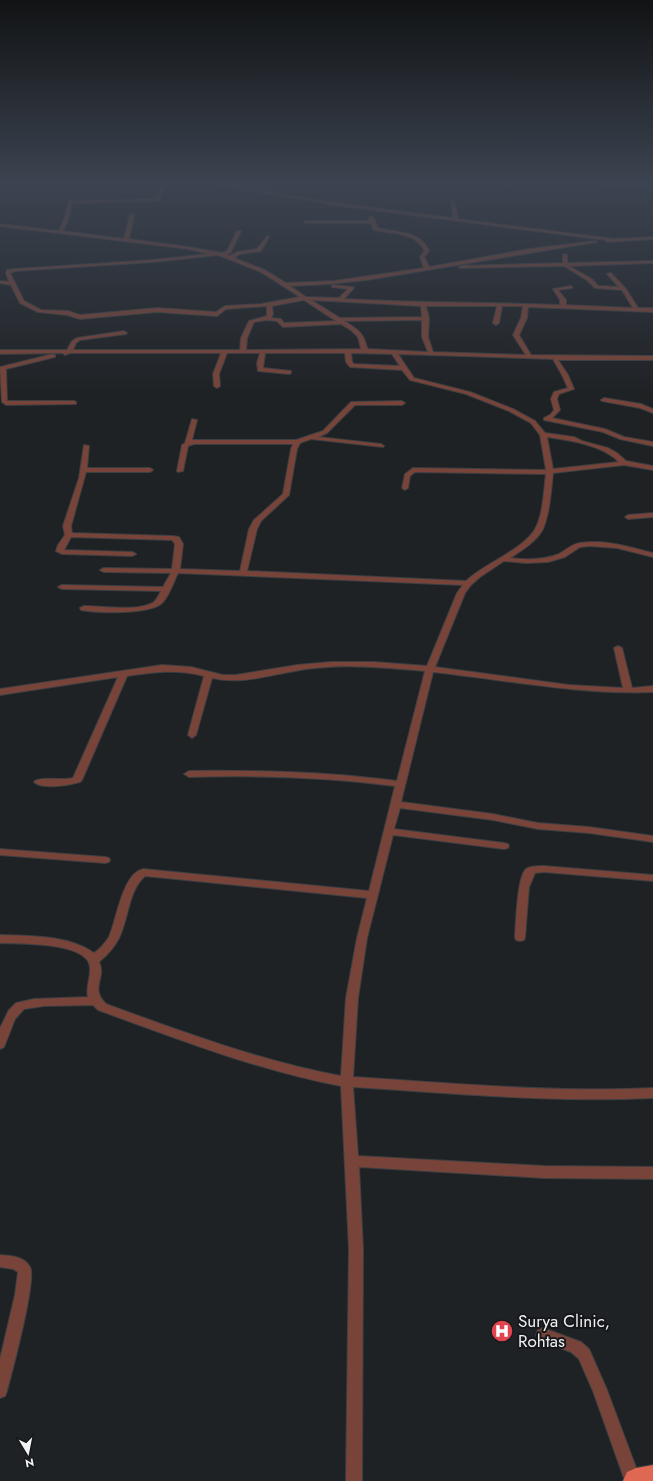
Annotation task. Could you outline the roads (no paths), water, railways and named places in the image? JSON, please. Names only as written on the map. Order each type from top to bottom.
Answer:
[{"type":"highway","points":[[636,1481],[653,1478]]},
{"type":"street","points":[[212,253],[230,258],[263,271],[306,298],[361,337],[363,348],[366,351]]},
{"type":"street","points":[[226,253],[221,255],[153,261],[11,271],[8,273],[20,300],[38,310],[68,313],[80,317],[157,310],[214,314],[220,313],[223,309],[229,307],[269,305],[306,298],[423,304],[500,304],[653,310]]},
{"type":"street","points":[[230,258],[237,253]]},
{"type":"street","points":[[425,253],[422,258],[427,268]]},
{"type":"street","points":[[285,285],[333,282],[452,264],[511,253]]},
{"type":"street","points":[[565,255],[565,264],[568,268],[590,280],[597,287],[623,289]]},
{"type":"street","points":[[452,264],[460,267],[653,262]]},
{"type":"street","points":[[609,274],[623,289],[636,309]]},
{"type":"street","points":[[0,282],[12,284]]},
{"type":"street","points":[[333,282],[335,287],[352,288],[340,300]]},
{"type":"street","points":[[563,306],[563,300],[555,289],[570,287]]},
{"type":"street","points":[[423,304],[426,318],[425,337],[431,353]]},
{"type":"street","points":[[496,323],[500,304]]},
{"type":"street","points":[[266,319],[271,314],[269,305]]},
{"type":"street","points":[[526,305],[523,322],[516,335],[529,356]]},
{"type":"street","points":[[243,351],[244,338],[252,321],[266,319],[279,320],[283,325],[289,325],[340,321],[426,318]]},
{"type":"street","points":[[74,403],[6,403],[4,401],[2,369],[69,352],[74,342],[79,339],[124,333]]},
{"type":"street","points":[[217,386],[216,374],[225,351]]},
{"type":"street","points":[[263,351],[260,370],[289,372]]},
{"type":"street","points":[[348,351],[349,362],[352,366],[403,368]]},
{"type":"street","points":[[0,352],[366,351],[554,357],[653,358]]},
{"type":"street","points":[[354,1481],[356,1249],[347,1082],[352,998],[362,938],[430,669],[461,593],[468,583],[477,575],[504,559],[532,538],[539,529],[546,504],[550,472],[543,435],[533,422],[511,410],[468,393],[410,378],[394,352]]},
{"type":"street","points":[[533,422],[547,419],[552,416],[557,410],[554,399],[556,393],[571,390],[565,375],[554,357]]},
{"type":"street","points":[[604,400],[641,406],[653,411]]},
{"type":"street","points":[[188,443],[224,441],[297,442],[325,432],[353,403],[402,403]]},
{"type":"street","points":[[547,419],[605,431],[611,435],[653,444]]},
{"type":"street","points":[[180,471],[185,447],[188,443],[194,420]]},
{"type":"street","points":[[543,435],[572,438],[580,442],[606,449],[615,454],[624,463]]},
{"type":"street","points":[[311,437],[381,446]]},
{"type":"street","points":[[243,573],[253,529],[258,520],[286,495],[294,449],[297,442]]},
{"type":"street","points":[[86,446],[78,494],[68,526],[69,535],[60,551],[132,554]]},
{"type":"street","points":[[405,488],[407,475],[413,470],[484,473],[550,472],[624,463],[653,468]]},
{"type":"street","points":[[83,470],[150,470]]},
{"type":"street","points":[[628,517],[653,515]]},
{"type":"street","points":[[69,535],[176,539],[179,544],[176,570],[159,602],[148,608],[84,608]]},
{"type":"street","points":[[504,559],[526,561],[553,558],[579,545],[588,544],[624,547],[653,556]]},
{"type":"street","points":[[104,570],[176,570],[468,583]]},
{"type":"street","points":[[62,587],[167,589]]},
{"type":"street","points":[[618,648],[628,690]]},
{"type":"street","points":[[0,692],[162,668],[191,670],[223,678],[236,678],[316,665],[337,664],[430,669],[552,685],[628,690],[653,689]]},
{"type":"street","points":[[39,782],[66,783],[77,780],[124,673]]},
{"type":"street","points":[[192,735],[209,674]]},
{"type":"street","points":[[189,774],[282,773],[362,778],[401,784]]},
{"type":"street","points":[[396,804],[493,817],[549,828],[589,830],[653,840]]},
{"type":"street","points":[[388,832],[504,846]]},
{"type":"street","points":[[0,852],[105,860]]},
{"type":"street","points":[[520,937],[524,887],[529,872],[533,870],[544,868],[653,878]]},
{"type":"street","points":[[94,960],[109,946],[120,922],[130,890],[138,875],[143,872],[372,895]]},
{"type":"street","points":[[0,939],[68,945],[82,949],[94,960],[95,967],[92,985],[94,1001]]},
{"type":"street","points":[[0,1044],[8,1023],[14,1012],[20,1006],[28,1003],[40,1002],[77,1003],[94,1001],[102,1007],[212,1047],[309,1075],[347,1082],[555,1094],[653,1094]]},
{"type":"street","points":[[352,1161],[544,1172],[653,1173]]},
{"type":"street","points":[[0,1261],[15,1262],[22,1265],[25,1271],[22,1295],[0,1391]]},
{"type":"street","points":[[543,1335],[570,1344],[584,1354],[600,1390],[633,1481]]},
{"type":"place","name":"Surya Clinic, Rohtas","points":[[502,1331]]}]
